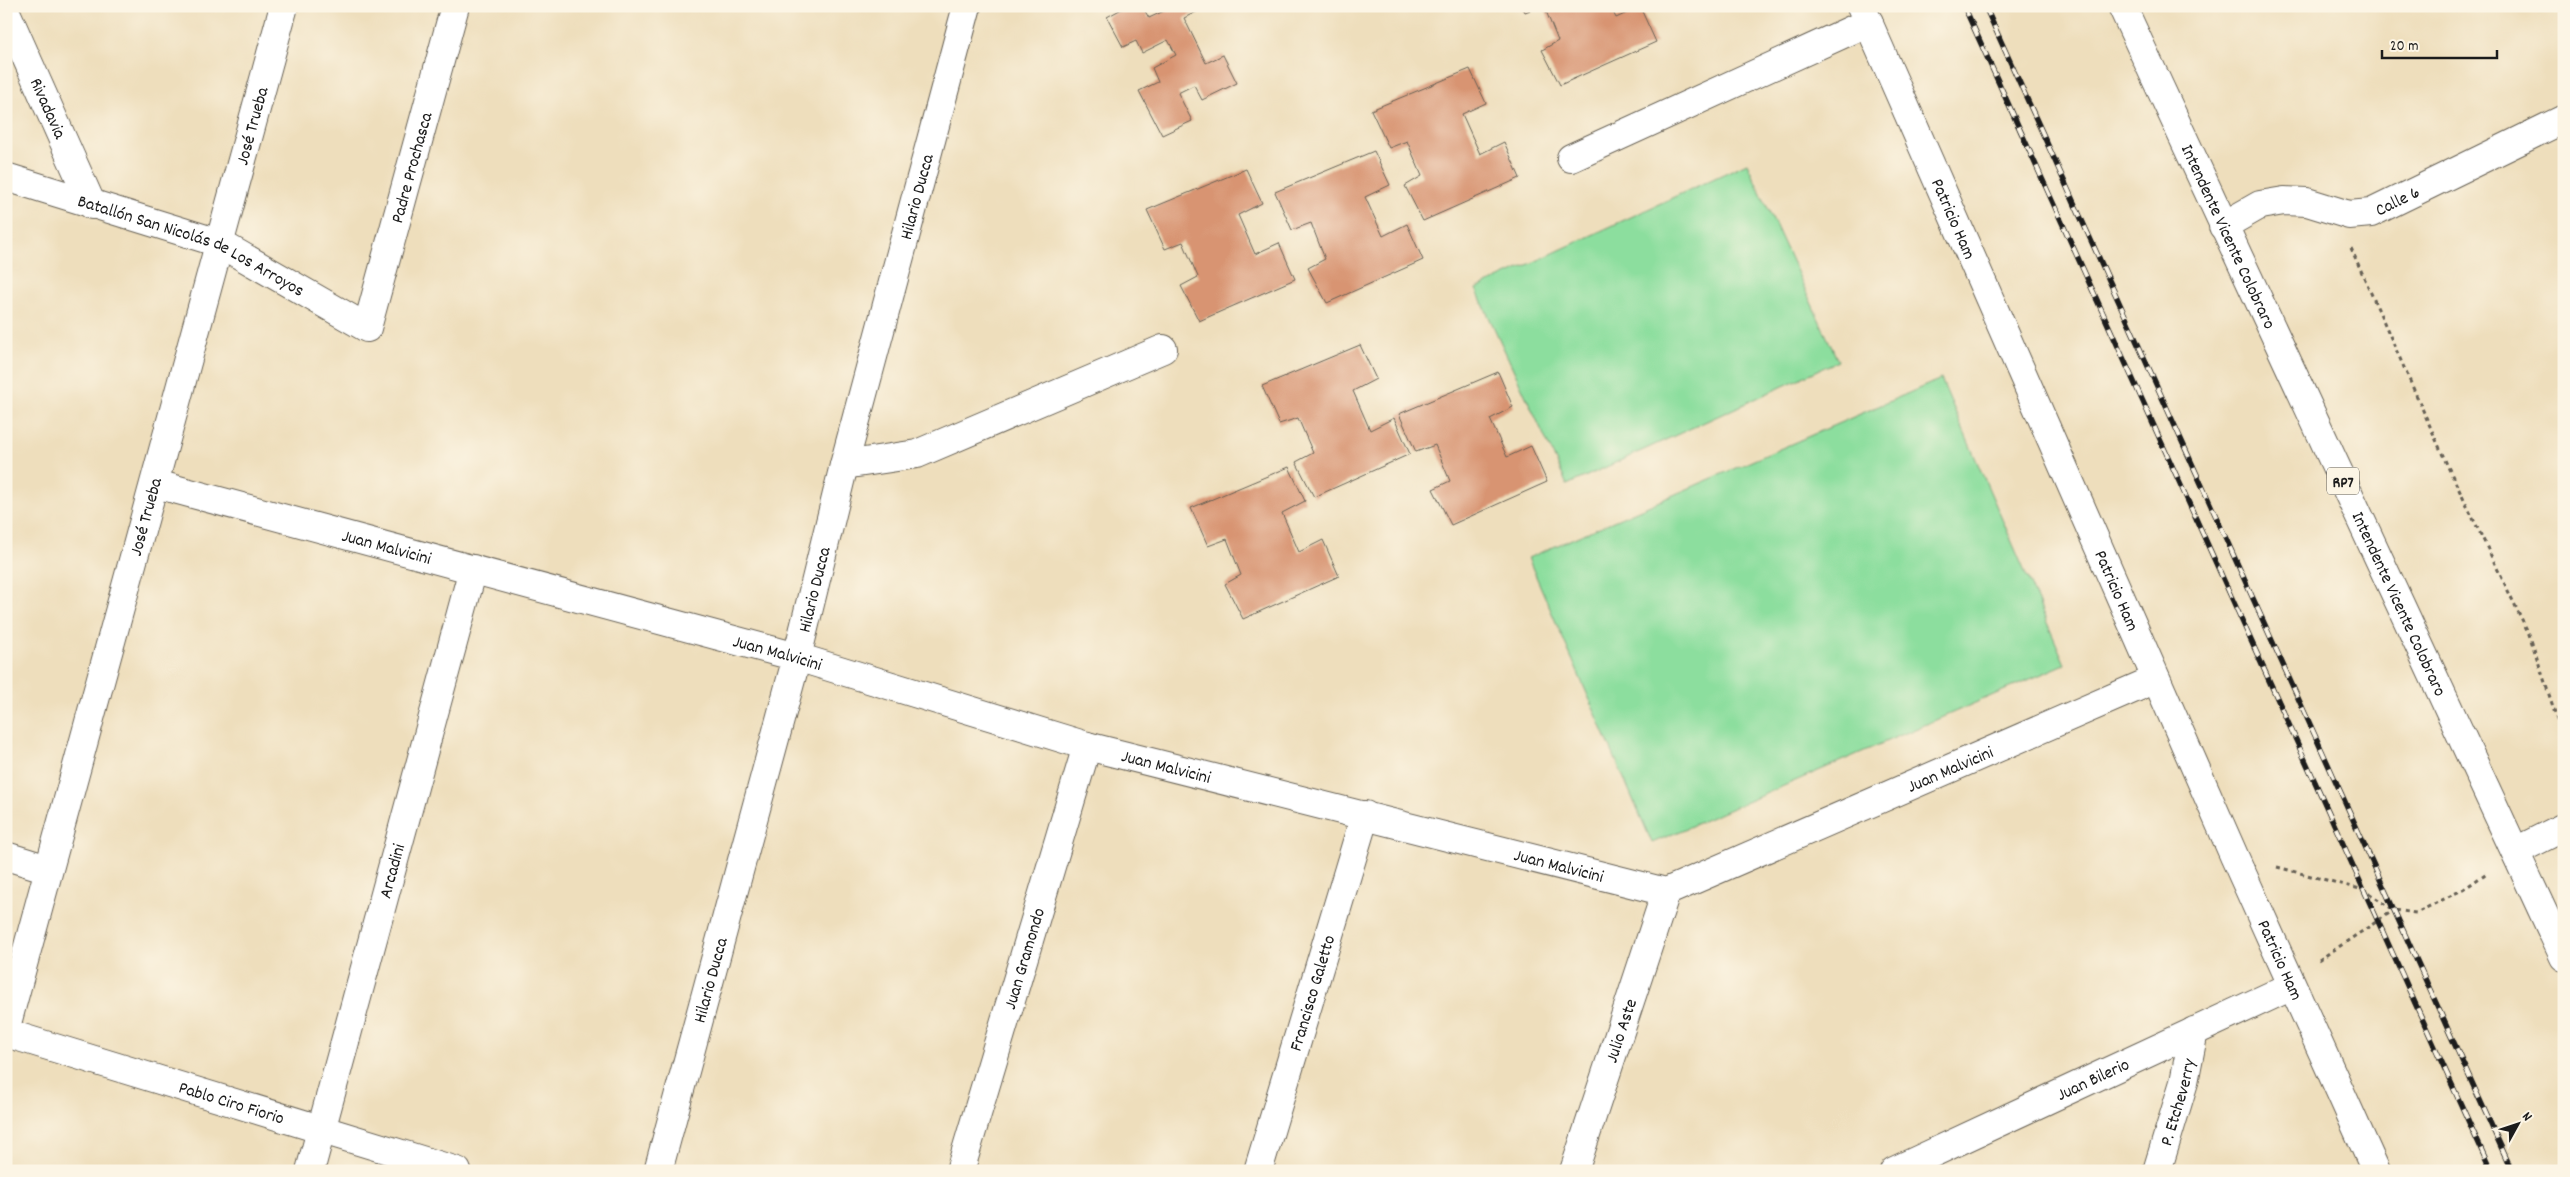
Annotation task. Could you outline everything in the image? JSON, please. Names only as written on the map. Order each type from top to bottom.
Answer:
[{"type":"street","name":"José Trueba","points":[[6,1028],[48,869],[156,484],[218,243],[284,6]]},
{"type":"street","name":"Padre Prochasca","points":[[367,328],[455,6]]},
{"type":"street","name":"Hilario Ducca","points":[[658,1171],[798,657],[844,465],[967,6]]},
{"type":"street","name":"Intendente Vicente Colobraro","points":[[2122,6],[2564,957]]},
{"type":"street","name":"Rivadavia","points":[[6,12],[92,204]]},
{"type":"street","points":[[1571,158],[1865,14]]},
{"type":"street","name":"Patricio Ham","points":[[1865,14],[2235,858],[2376,1171]]},
{"type":"street","name":"Calle 6","points":[[2223,226],[2260,206],[2284,201],[2307,202],[2350,215],[2371,213],[2564,119]]},
{"type":"street","name":"Batallón San Nicolás de Los Arroyos","points":[[6,177],[218,243],[367,328]]},
{"type":"street","points":[[844,465],[918,454],[1163,350]]},
{"type":"street","name":"Juan Malvicini","points":[[156,484],[798,657],[1087,746],[1666,892],[2156,679]]},
{"type":"street","name":"Arcadini","points":[[310,1171],[473,569]]},
{"type":"street","name":"Juan Gramondo","points":[[960,1171],[1087,746]]},
{"type":"street","name":"Francisco Galetto","points":[[1258,1171],[1365,815]]},
{"type":"street","points":[[2516,852],[2564,826]]},
{"type":"street","points":[[6,856],[48,869]]},
{"type":"street","name":"Julio Aste","points":[[1574,1171],[1666,892]]},
{"type":"street","name":"Juan Bilerio","points":[[1894,1171],[2292,986]]},
{"type":"street","name":"P. Etcheverry","points":[[2157,1171],[2184,1082],[2194,1031]]},
{"type":"street","name":"Pablo Ciro Fiorio","points":[[6,1033],[321,1131],[457,1171]]},
{"type":"path","points":[[2331,210],[2353,253],[2449,469],[2529,634],[2564,740]]},
{"type":"path","points":[[2235,858],[2297,871],[2364,890],[2394,910],[2416,913],[2464,889],[2516,852]]},
{"type":"path","points":[[2292,986],[2323,956],[2394,910]]},
{"type":"green space","points":[[1747,163],[1838,361],[1567,485],[1476,289]]},
{"type":"green space","points":[[1941,379],[2065,664],[1652,843],[1528,558]]},
{"type":"building","points":[[1127,6],[1142,6],[1149,18],[1166,10],[1164,6],[1208,6],[1184,18],[1206,63],[1223,55],[1237,83],[1202,100],[1194,85],[1178,93],[1192,121],[1162,135],[1139,91],[1158,82],[1152,68],[1176,55],[1168,40],[1142,53],[1136,41],[1123,47],[1107,17]]},
{"type":"building","points":[[1522,6],[1541,6],[1525,12]]},
{"type":"building","points":[[1544,6],[1610,6],[1616,18],[1640,7],[1656,42],[1560,85],[1542,50],[1558,41]]},
{"type":"building","points":[[1470,69],[1486,103],[1462,114],[1480,154],[1504,142],[1520,178],[1423,221],[1405,186],[1422,176],[1407,141],[1389,148],[1371,110]]},
{"type":"building","points":[[1374,151],[1390,185],[1365,197],[1383,236],[1407,224],[1423,260],[1327,303],[1308,268],[1325,259],[1311,223],[1292,230],[1275,192]]},
{"type":"building","points":[[1246,169],[1262,203],[1238,215],[1255,254],[1279,243],[1295,279],[1199,321],[1181,286],[1198,277],[1183,242],[1165,249],[1147,210]]},
{"type":"building","points":[[1360,345],[1376,379],[1353,391],[1370,430],[1394,418],[1410,454],[1314,497],[1296,462],[1313,453],[1298,418],[1279,424],[1262,386]]},
{"type":"building","points":[[1498,372],[1513,407],[1490,419],[1507,457],[1531,446],[1547,482],[1451,525],[1433,489],[1450,481],[1435,445],[1416,452],[1399,414]]},
{"type":"building","points":[[1289,467],[1305,501],[1282,513],[1299,552],[1323,540],[1339,576],[1243,619],[1225,584],[1241,575],[1227,539],[1208,546],[1191,508]]},
{"type":"railway","points":[[1964,6],[2491,1171]]},
{"type":"railway","points":[[1985,6],[2512,1171]]}]
